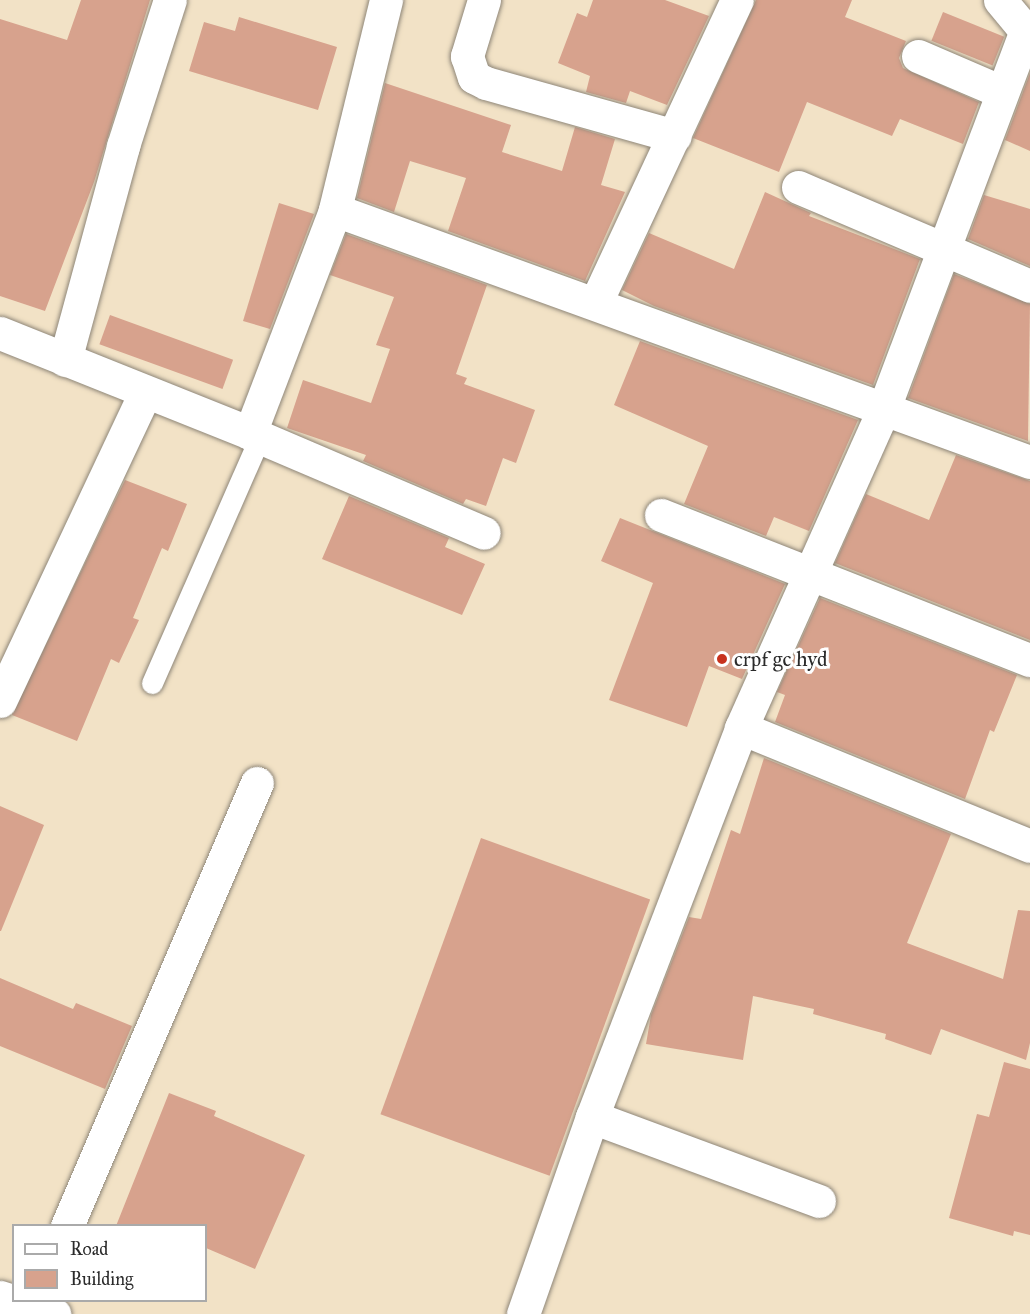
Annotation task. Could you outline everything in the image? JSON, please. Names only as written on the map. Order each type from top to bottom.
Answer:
[{"type":"street","points":[[65,360],[123,146],[170,0]]},
{"type":"street","points":[[255,435],[335,210],[386,0]]},
{"type":"street","points":[[484,0],[467,56],[474,77],[486,83],[675,136]]},
{"type":"street","points":[[596,302],[737,0]]},
{"type":"street","points":[[523,1314],[592,1117],[741,728],[808,572],[884,408],[940,251],[1002,92],[1028,35],[1000,0]]},
{"type":"street","points":[[918,56],[1002,92]]},
{"type":"street","points":[[798,187],[940,251],[1030,286]]},
{"type":"street","points":[[335,210],[596,302],[1030,462]]},
{"type":"street","points":[[0,333],[145,393],[255,435],[484,533]]},
{"type":"street","points":[[0,701],[145,393]]},
{"type":"street","points":[[661,515],[1030,660]]},
{"type":"street","points":[[741,728],[1030,846]]},
{"type":"street","points":[[68,1224],[257,783]]},
{"type":"street","points":[[592,1117],[819,1201]]},
{"type":"street","points":[[17,1302],[37,1309]]},
{"type":"lane","points":[[152,683],[255,435]]},
{"type":"building","points":[[81,0],[150,0],[94,182],[45,311],[0,296],[0,19],[67,40]]},
{"type":"building","points":[[593,0],[665,0],[709,16],[667,105],[630,91],[626,103],[586,92],[590,76],[558,63],[577,13],[587,17]]},
{"type":"building","points":[[756,0],[852,0],[845,17],[906,41],[899,58],[903,68],[979,102],[963,144],[900,119],[892,136],[807,102],[779,172],[693,138]]},
{"type":"building","points":[[943,12],[1004,37],[993,65],[931,41]]},
{"type":"building","points":[[239,17],[337,47],[318,110],[189,71],[204,22],[235,31]]},
{"type":"building","points":[[1030,73],[1030,151],[1005,140]]},
{"type":"building","points":[[385,83],[511,125],[502,152],[562,171],[575,127],[615,139],[601,185],[625,192],[585,281],[448,231],[466,178],[410,161],[394,212],[357,198]]},
{"type":"building","points":[[765,192],[811,213],[809,216],[920,259],[873,385],[654,306],[622,290],[649,233],[734,269]]},
{"type":"building","points":[[984,195],[1030,209],[1030,266],[968,239]]},
{"type":"building","points":[[279,203],[314,214],[270,329],[243,321]]},
{"type":"building","points":[[346,234],[487,285],[456,374],[467,378],[464,384],[535,410],[516,463],[503,458],[486,506],[466,499],[463,504],[363,461],[366,455],[287,428],[303,380],[371,403],[390,349],[376,345],[394,297],[330,275]]},
{"type":"building","points":[[954,274],[1030,304],[1028,441],[908,398]]},
{"type":"building","points":[[110,315],[233,360],[222,389],[99,344]]},
{"type":"building","points":[[640,341],[858,420],[809,531],[774,517],[766,536],[684,504],[708,446],[614,405]]},
{"type":"building","points":[[956,455],[1030,481],[1030,640],[835,563],[866,494],[929,520]]},
{"type":"building","points":[[125,480],[187,504],[168,551],[162,548],[133,618],[139,620],[119,663],[111,659],[77,741],[12,715]]},
{"type":"building","points":[[349,496],[449,538],[445,547],[485,564],[462,615],[322,559]]},
{"type":"building","points":[[620,518],[785,584],[742,679],[709,666],[687,727],[609,700],[653,583],[601,561]]},
{"type":"building","points":[[820,598],[1017,675],[994,732],[990,730],[965,799],[775,722],[785,695],[777,692]]},
{"type":"building","points":[[764,758],[951,834],[907,943],[1003,979],[1018,910],[1030,911],[1030,1043],[1026,1060],[941,1029],[931,1055],[885,1039],[886,1034],[813,1014],[814,1009],[753,996],[743,1060],[646,1044],[651,1015],[689,917],[701,919],[731,830],[740,834]]},
{"type":"building","points":[[0,806],[44,825],[1,931],[0,931]]},
{"type":"building","points":[[481,838],[650,900],[550,1176],[380,1114]]},
{"type":"building","points":[[0,978],[73,1009],[76,1003],[132,1026],[105,1089],[0,1046]]},
{"type":"building","points":[[1004,1062],[1030,1069],[1030,1235],[1014,1231],[1013,1236],[949,1218],[977,1114],[989,1117]]},
{"type":"building","points":[[169,1093],[216,1111],[214,1116],[305,1155],[255,1269],[207,1248],[207,1224],[117,1224]]},
{"type":"place","name":"crpf gc hyd","points":[[722,659]]}]
